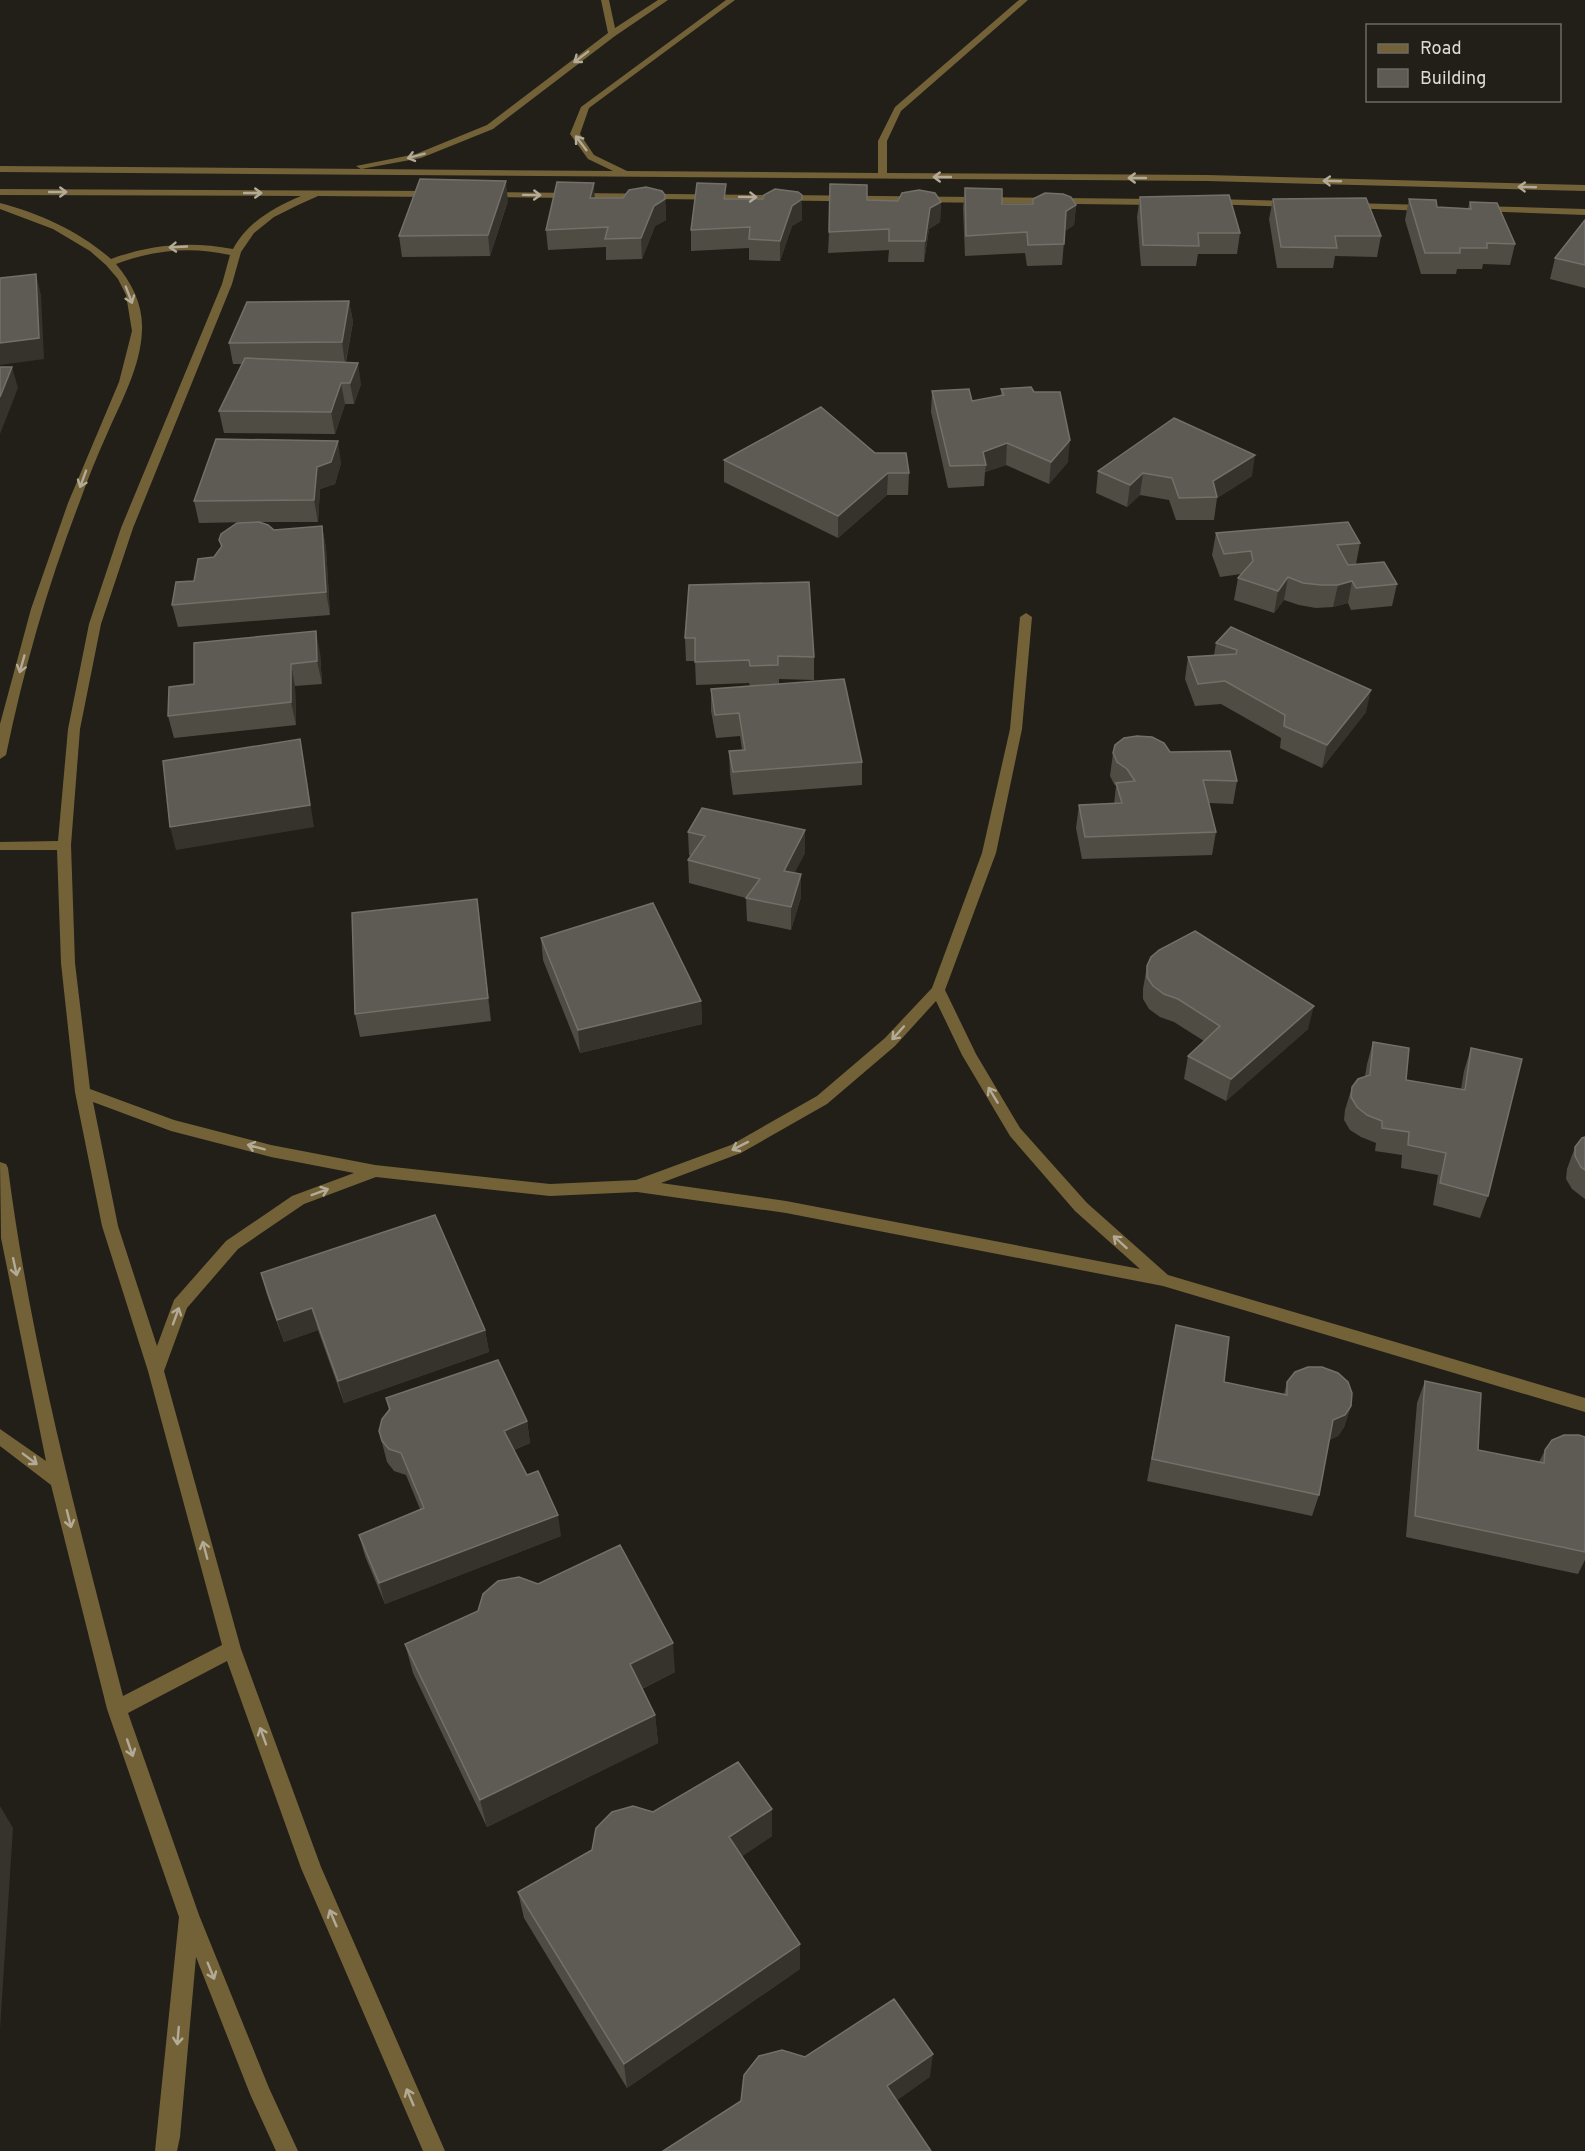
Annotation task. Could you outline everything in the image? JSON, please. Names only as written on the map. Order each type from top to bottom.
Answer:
[{"type":"street","points":[[605,0],[612,34]]},
{"type":"street","points":[[325,173],[418,156],[490,128],[612,34],[664,0]]},
{"type":"street","points":[[628,175],[591,157],[574,134],[585,107],[731,0]]},
{"type":"street","points":[[883,176],[879,153],[884,130],[898,109],[1024,0]]},
{"type":"street","points":[[0,169],[883,176],[1211,190],[1585,188]]},
{"type":"street","points":[[1204,202],[1211,190]]},
{"type":"street","points":[[1211,190],[1310,205]]},
{"type":"street","points":[[0,192],[449,194]]},
{"type":"street","points":[[318,193],[288,205],[261,221],[243,240],[236,253],[227,284],[127,528],[95,624],[74,729],[64,846],[68,963],[83,1092],[110,1226],[156,1371],[232,1649],[311,1868],[434,2151]]},
{"type":"street","points":[[473,194],[1168,202]]},
{"type":"street","points":[[0,206],[69,232],[111,263],[130,294],[137,330],[128,370],[87,469],[47,579],[10,705],[0,755]]},
{"type":"street","points":[[1345,206],[1438,208]]},
{"type":"street","points":[[1474,209],[1585,212]]},
{"type":"street","points":[[1568,212],[1585,217]]},
{"type":"street","points":[[111,263],[129,255],[174,247],[217,248],[236,253]]},
{"type":"street","points":[[637,1186],[736,1149],[822,1100],[890,1042],[938,990],[989,853],[1016,729],[1026,617]]},
{"type":"street","points":[[0,846],[64,846]]},
{"type":"street","points":[[938,990],[969,1055],[1015,1132],[1081,1207],[1163,1280]]},
{"type":"street","points":[[83,1092],[171,1125],[271,1150],[375,1171],[549,1190],[637,1186],[786,1207],[1163,1280],[1585,1405]]},
{"type":"street","points":[[0,1168],[9,1238],[59,1481],[117,1709],[189,1915],[261,2094],[287,2151]]},
{"type":"street","points":[[156,1371],[180,1305],[232,1245],[298,1200],[375,1171]]},
{"type":"street","points":[[0,1436],[59,1481]]},
{"type":"street","points":[[117,1709],[232,1649]]},
{"type":"street","points":[[166,2151],[189,1915]]},
{"type":"building","points":[[420,179],[506,181],[488,235],[399,236]]},
{"type":"building","points":[[557,182],[594,183],[590,198],[623,198],[629,190],[646,187],[662,191],[665,199],[654,206],[641,238],[605,239],[608,227],[546,230]]},
{"type":"building","points":[[697,183],[726,184],[724,199],[763,199],[764,195],[775,189],[798,192],[802,195],[802,199],[792,206],[780,241],[749,239],[750,227],[691,230]]},
{"type":"building","points":[[830,184],[867,185],[867,200],[898,201],[902,193],[919,190],[935,193],[941,202],[930,208],[925,241],[889,241],[889,229],[829,232]]},
{"type":"building","points":[[965,188],[1002,189],[1002,204],[1033,204],[1033,199],[1045,193],[1071,197],[1076,205],[1066,211],[1064,244],[1028,245],[1027,232],[966,236]]},
{"type":"building","points":[[1229,195],[1240,233],[1198,233],[1199,246],[1143,245],[1140,197]]},
{"type":"building","points":[[1366,198],[1381,236],[1335,236],[1337,248],[1281,247],[1273,199]]},
{"type":"building","points":[[1409,199],[1436,200],[1437,207],[1471,209],[1470,202],[1497,203],[1515,244],[1487,243],[1487,248],[1460,248],[1460,253],[1425,253]]},
{"type":"building","points":[[1585,220],[1585,265],[1555,258]]},
{"type":"building","points":[[36,274],[39,338],[0,343],[0,278]]},
{"type":"building","points":[[349,301],[342,342],[229,343],[247,302]]},
{"type":"building","points":[[245,358],[358,363],[350,383],[341,383],[331,412],[219,411]]},
{"type":"building","points":[[0,367],[12,367],[0,397]]},
{"type":"building","points":[[1031,387],[1034,392],[1060,392],[1070,440],[1051,462],[1007,443],[983,452],[986,465],[950,466],[932,391],[969,389],[972,401],[1004,395],[1001,389]]},
{"type":"building","points":[[821,407],[875,453],[906,453],[909,473],[888,473],[838,516],[724,460]]},
{"type":"building","points":[[1174,418],[1255,455],[1213,481],[1217,497],[1179,498],[1172,478],[1143,473],[1130,485],[1098,471]]},
{"type":"building","points":[[216,439],[338,441],[331,462],[317,467],[314,500],[194,501]]},
{"type":"building","points":[[259,522],[274,530],[322,526],[326,592],[172,605],[176,582],[194,581],[198,559],[214,557],[222,546],[219,540],[221,534],[237,523]]},
{"type":"building","points":[[1348,522],[1360,543],[1337,545],[1348,565],[1384,562],[1397,584],[1356,588],[1352,581],[1338,585],[1321,585],[1303,583],[1288,577],[1278,591],[1238,578],[1253,561],[1251,551],[1224,554],[1216,533]]},
{"type":"building","points":[[809,582],[814,657],[778,656],[778,665],[750,666],[749,660],[695,662],[695,638],[685,638],[689,585]]},
{"type":"building","points":[[1231,627],[1371,690],[1327,745],[1284,726],[1285,715],[1225,681],[1198,684],[1188,657],[1236,654],[1237,650],[1216,643]]},
{"type":"building","points":[[316,631],[317,661],[291,664],[291,702],[168,716],[169,687],[194,684],[194,643]]},
{"type":"building","points":[[844,679],[862,762],[733,772],[729,751],[745,750],[739,713],[715,715],[711,689]]},
{"type":"building","points":[[1152,737],[1164,743],[1170,752],[1230,751],[1237,781],[1203,780],[1216,832],[1085,837],[1079,805],[1122,803],[1116,783],[1135,781],[1127,769],[1117,762],[1113,753],[1115,745],[1124,738]]},
{"type":"building","points":[[300,739],[310,805],[170,827],[163,761]]},
{"type":"building","points":[[702,808],[805,830],[784,871],[801,874],[791,907],[746,898],[760,879],[688,860],[705,836],[688,832]]},
{"type":"building","points":[[477,899],[488,998],[355,1014],[352,913]]},
{"type":"building","points":[[653,903],[701,1001],[578,1030],[541,938]]},
{"type":"building","points":[[1195,931],[1314,1006],[1231,1079],[1188,1056],[1220,1026],[1178,999],[1164,994],[1153,986],[1147,977],[1147,966],[1151,957],[1159,950]]},
{"type":"building","points":[[1373,1042],[1409,1048],[1406,1080],[1465,1090],[1471,1048],[1522,1059],[1488,1196],[1440,1183],[1446,1153],[1408,1145],[1409,1132],[1382,1128],[1382,1121],[1367,1115],[1357,1107],[1351,1097],[1352,1087],[1358,1079],[1370,1075]]},
{"type":"building","points":[[1585,1137],[1585,1170],[1575,1156],[1575,1147]]},
{"type":"building","points":[[435,1215],[485,1330],[338,1381],[312,1308],[277,1320],[261,1273]]},
{"type":"building","points":[[1176,1325],[1229,1337],[1224,1382],[1287,1395],[1287,1382],[1295,1372],[1308,1367],[1322,1367],[1338,1373],[1348,1382],[1352,1393],[1351,1406],[1345,1415],[1333,1420],[1319,1495],[1152,1459]]},
{"type":"building","points":[[498,1360],[527,1421],[504,1431],[527,1475],[538,1471],[558,1515],[379,1583],[359,1535],[424,1508],[401,1453],[389,1449],[382,1441],[379,1431],[382,1419],[390,1409],[386,1398]]},
{"type":"building","points":[[1425,1381],[1481,1393],[1478,1450],[1544,1463],[1545,1450],[1552,1440],[1564,1435],[1585,1437],[1585,1552],[1415,1516]]},
{"type":"building","points":[[620,1545],[673,1643],[630,1664],[655,1715],[480,1800],[405,1644],[478,1611],[483,1594],[498,1581],[519,1577],[538,1584]]},
{"type":"building","points":[[738,1762],[772,1809],[729,1837],[800,1944],[624,2064],[518,1892],[592,1850],[596,1828],[612,1812],[633,1806],[653,1812]]},
{"type":"building","points":[[894,1999],[933,2054],[887,2086],[931,2151],[663,2151],[741,2101],[744,2075],[759,2056],[782,2050],[805,2057]]}]
